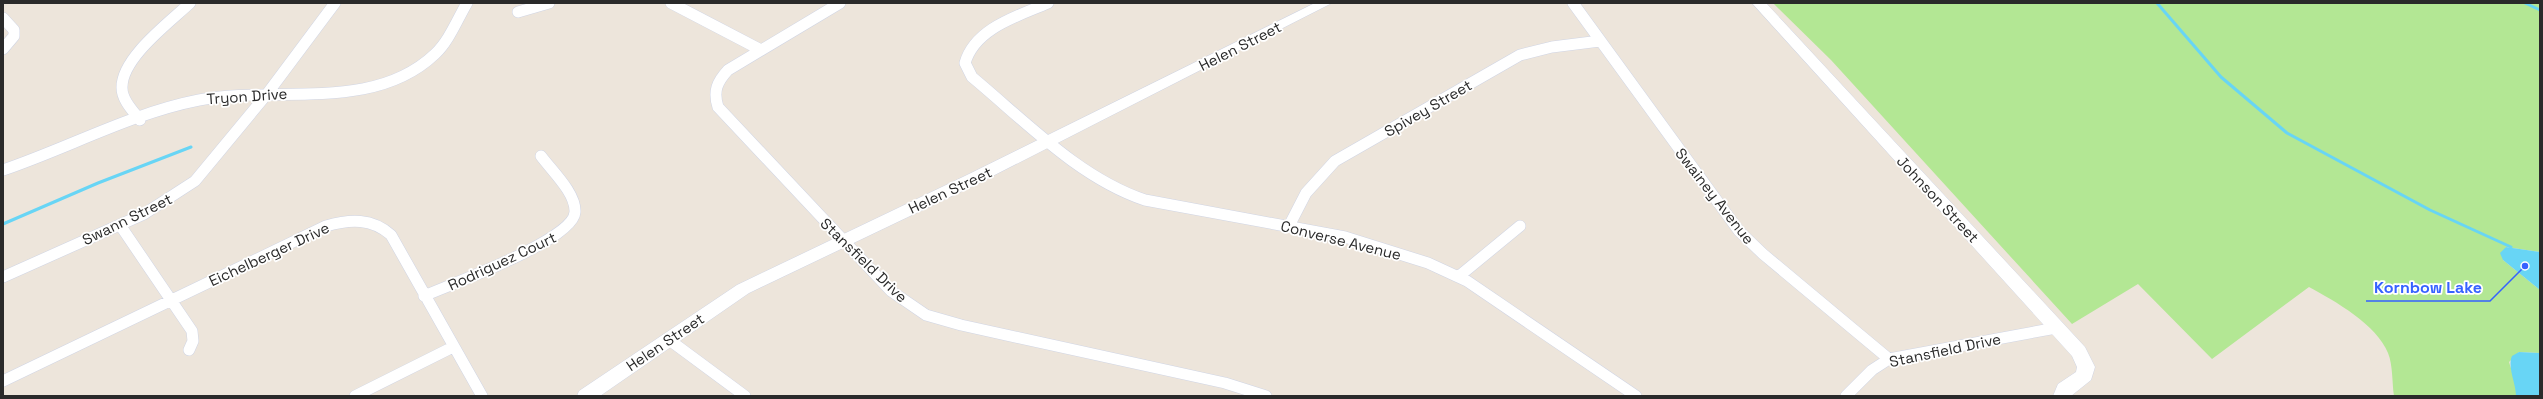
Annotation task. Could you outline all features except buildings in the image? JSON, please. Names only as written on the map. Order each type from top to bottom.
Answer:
[{"type":"street","points":[[140,120],[124,96],[122,86],[126,69],[137,55],[190,3]]},
{"type":"street","name":"Swann Street","points":[[3,277],[120,225],[164,202],[195,181],[267,94],[335,3]]},
{"type":"street","name":"Tryon Drive","points":[[3,170],[60,151],[140,120],[199,100],[228,95],[351,90],[380,84],[406,73],[436,53],[468,3]]},
{"type":"street","points":[[518,12],[549,3]]},
{"type":"street","points":[[671,3],[761,50]]},
{"type":"street","name":"Stansfield Drive","points":[[840,3],[732,67],[720,78],[715,89],[715,100],[718,107],[841,240],[891,291],[926,315],[961,325],[1225,383],[1266,396]]},
{"type":"street","name":"Converse Avenue","points":[[1048,3],[978,39],[969,49],[965,63],[972,77],[1090,175],[1139,198],[1289,226],[1371,244],[1428,263],[1458,277],[1636,396]]},
{"type":"street","name":"Helen Street","points":[[586,396],[743,289],[841,240],[1050,141],[1326,3]]},
{"type":"street","name":"Swainey Avenue","points":[[1573,3],[1739,231],[1763,254],[1889,359]]},
{"type":"street","name":"Johnson Street","points":[[1759,3],[2079,352],[2086,367],[2085,375],[2065,389],[2062,396]]},
{"type":"street","points":[[3,18],[14,30],[14,36],[3,49]]},
{"type":"street","name":"Spivey Street","points":[[1289,226],[1306,193],[1322,173],[1335,162],[1520,55],[1541,49],[1600,41]]},
{"type":"street","name":"Rodriguez Court","points":[[424,296],[542,245],[567,228],[573,218],[575,205],[541,156]]},
{"type":"street","name":"Eichelberger Drive","points":[[3,381],[326,226],[357,221],[376,223],[385,228],[482,396]]},
{"type":"street","points":[[120,225],[192,332],[193,341],[189,350]]},
{"type":"street","points":[[1458,277],[1520,226]]},
{"type":"street","name":"Stansfield Drive","points":[[1846,396],[1872,370],[1889,359],[2056,328]]},
{"type":"street","points":[[668,339],[745,396]]},
{"type":"street","points":[[355,396],[453,347]]},
{"type":"green space","points":[[1773,3],[2540,3],[2540,252],[2506,247],[2503,260],[2540,290],[2540,353],[2519,352],[2509,362],[2516,384],[2516,396],[2394,396],[2391,363],[2383,343],[2375,333],[2354,315],[2331,299],[2309,287],[2212,359],[2138,284],[2072,324],[1831,60]]},
{"type":"water","points":[[2506,247],[2540,252],[2540,290],[2503,260],[2500,253]]},
{"type":"water","points":[[2519,352],[2540,353],[2540,396],[2516,396],[2511,370],[2511,360],[2512,356]]},
{"type":"waterway","points":[[2157,3],[2221,77],[2287,133],[2430,210],[2511,247]]},
{"type":"waterway","points":[[2525,3],[2540,10]]},
{"type":"waterway","points":[[3,224],[98,183],[191,147]]},
{"type":"place","name":"Kornbow Lake","points":[[2525,266]]}]
